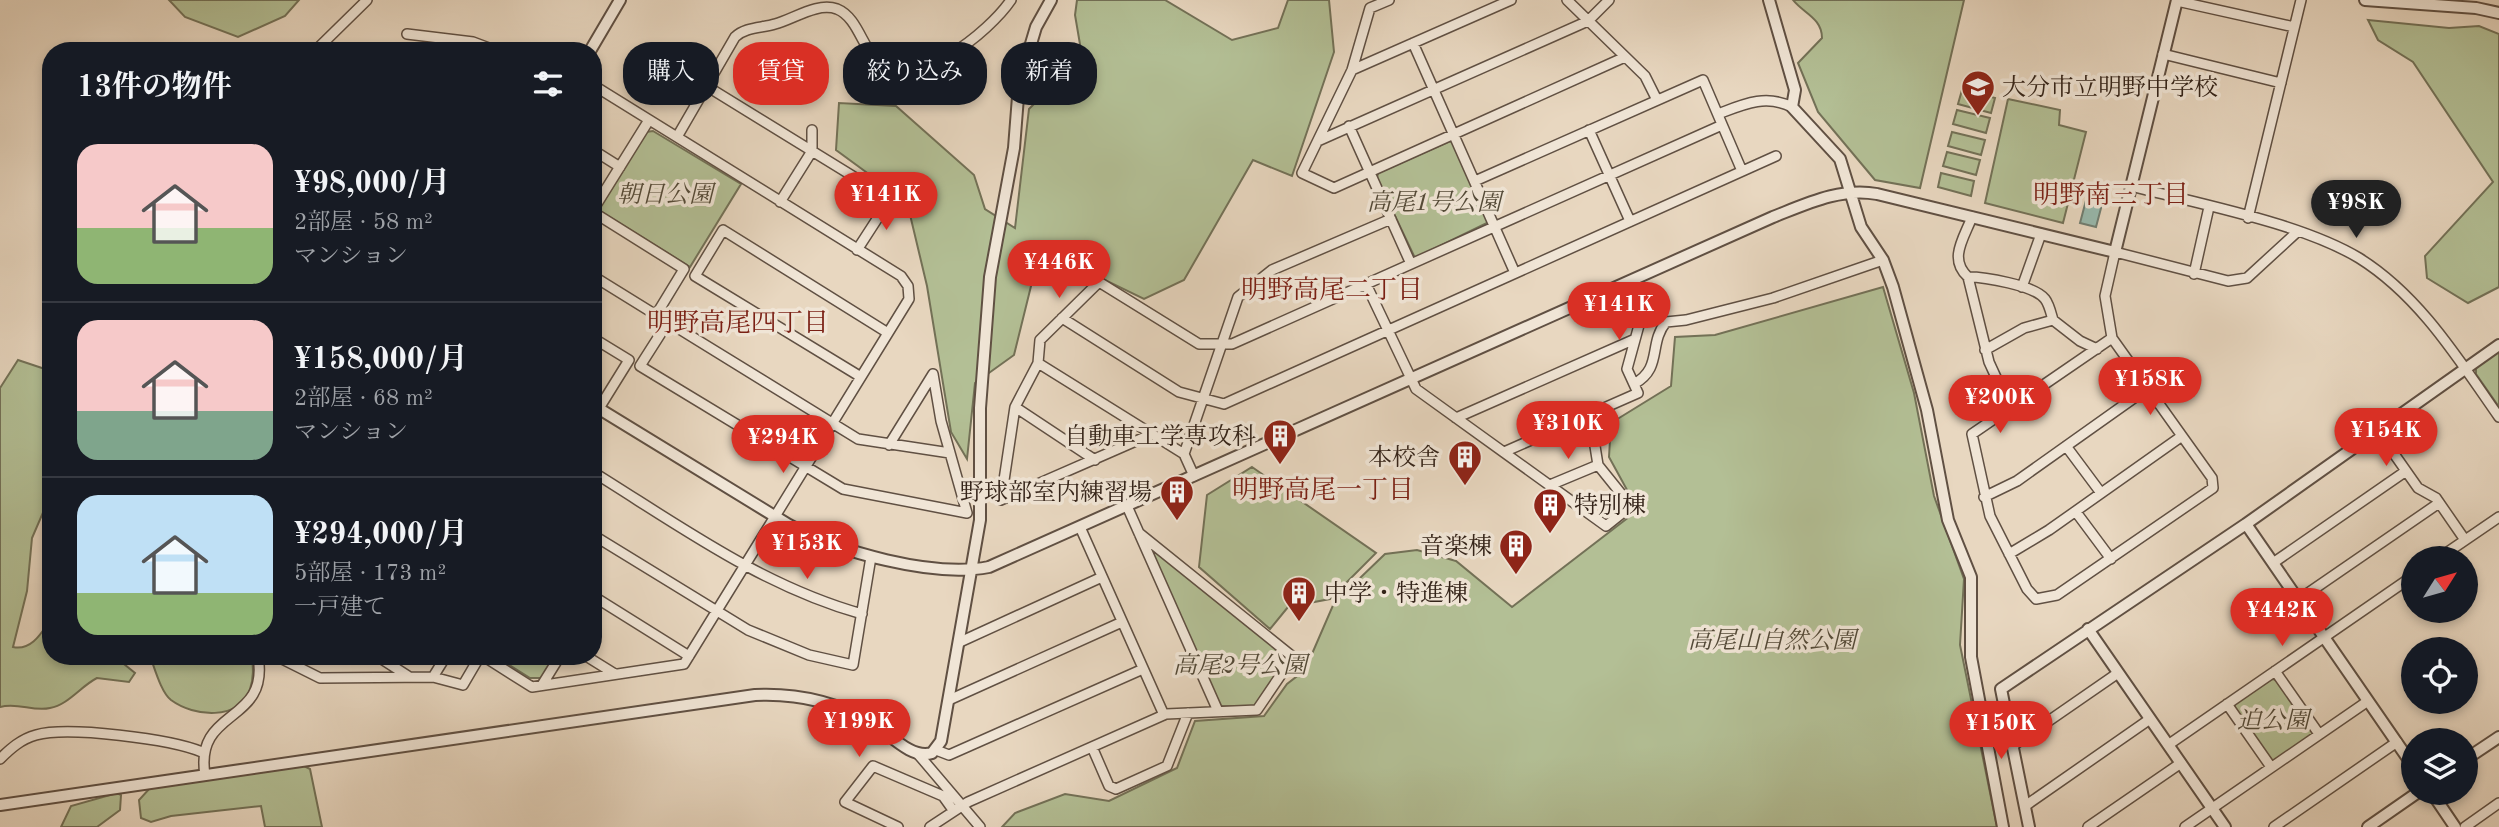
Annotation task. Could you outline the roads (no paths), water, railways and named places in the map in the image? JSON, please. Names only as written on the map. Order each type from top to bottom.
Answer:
[{"type":"street","points":[[324,42],[368,0]]},
{"type":"street","points":[[595,42],[620,0]]},
{"type":"street","points":[[719,67],[737,34],[820,8],[844,13],[879,62],[902,68],[944,60],[992,23],[1011,0]]},
{"type":"street","points":[[918,754],[928,755],[940,744],[960,642],[980,520],[980,408],[987,296],[1014,148],[1019,84],[1036,27],[1051,0]]},
{"type":"street","points":[[1389,0],[1370,8],[1352,70],[1302,173],[1334,188],[1625,57]]},
{"type":"street","points":[[1352,70],[1511,0]]},
{"type":"street","points":[[1567,0],[1645,76],[1657,100]]},
{"type":"street","points":[[1318,141],[1588,21],[1609,0]]},
{"type":"street","points":[[1766,0],[1795,90],[1792,107]]},
{"type":"street","points":[[2112,338],[2011,410],[1972,434],[1990,516],[2030,593],[2042,600],[2057,595],[2213,488],[2212,478],[2112,338],[2105,296],[2177,0],[2294,27]]},
{"type":"street","points":[[2248,218],[2301,0]]},
{"type":"street","points":[[2365,0],[2485,5],[2499,13]]},
{"type":"street","points":[[407,34],[473,42]]},
{"type":"street","points":[[1413,43],[1516,272]]},
{"type":"street","points":[[2163,54],[2281,83]]},
{"type":"street","points":[[1475,181],[1703,79],[1742,171]]},
{"type":"street","points":[[496,665],[532,687],[684,664],[908,300],[908,286],[901,276],[602,91]]},
{"type":"street","points":[[719,94],[890,199],[857,250]]},
{"type":"street","points":[[1718,114],[1765,100],[1778,100],[1792,107],[1840,159],[1861,227],[1883,260],[1927,410],[1948,520],[1972,577],[1971,657],[2003,827]]},
{"type":"street","points":[[677,137],[697,105]]},
{"type":"street","points":[[602,196],[649,120]]},
{"type":"street","points":[[1152,434],[1003,502],[1001,500],[1015,407],[1038,363],[1040,340],[1099,282],[1199,344],[1231,344],[1722,125]]},
{"type":"street","points":[[1349,126],[1411,264]]},
{"type":"street","points":[[780,202],[812,151],[812,130]]},
{"type":"street","points":[[1589,130],[1630,221]]},
{"type":"street","points":[[602,156],[620,167]]},
{"type":"street","points":[[1062,317],[1179,392],[1224,404],[1776,156]]},
{"type":"street","points":[[2131,186],[2297,232],[2332,244],[2360,259],[2418,307],[2499,417]]},
{"type":"street","points":[[602,414],[821,542],[871,556],[971,570],[1001,562],[1773,217],[1852,192],[1877,194],[2228,281],[2247,278],[2297,232]]},
{"type":"street","points":[[2194,274],[2209,207]]},
{"type":"street","points":[[602,217],[684,269],[656,316],[602,282]]},
{"type":"street","points":[[1972,217],[1956,261],[1968,277],[1986,350],[1997,384],[2011,410]]},
{"type":"street","points":[[1184,454],[1238,297],[1272,270],[1391,219]]},
{"type":"street","points":[[861,377],[695,276],[723,230],[888,333]]},
{"type":"street","points":[[2021,287],[2041,234]]},
{"type":"street","points":[[1634,384],[1651,371],[1661,329],[1667,322],[1686,320],[1773,298],[1883,260]]},
{"type":"street","points":[[1968,277],[1987,278],[2042,296],[2053,320],[2080,341],[2097,349]]},
{"type":"street","points":[[1504,453],[1637,393],[1627,369],[1644,307],[1633,280]]},
{"type":"street","points":[[1366,284],[1409,380],[1416,389],[1606,526],[1631,506],[1598,465],[1590,415]]},
{"type":"street","points":[[1986,350],[2024,328],[2053,320]]},
{"type":"street","points":[[889,445],[933,374],[950,453],[967,513],[853,492],[805,467],[640,366],[668,322],[858,439],[889,445],[950,453]]},
{"type":"street","points":[[1456,418],[1635,339]]},
{"type":"street","points":[[602,344],[629,360],[602,400]]},
{"type":"street","points":[[2029,827],[2001,689],[2246,524],[2499,345]]},
{"type":"street","points":[[1038,363],[1184,454],[1194,476]]},
{"type":"street","points":[[1984,497],[2017,481],[2148,388]]},
{"type":"street","points":[[1015,407],[1095,460]]},
{"type":"street","points":[[2378,431],[2418,488],[2439,503],[2465,540]]},
{"type":"street","points":[[2009,554],[2076,512],[2182,436]]},
{"type":"street","points":[[2066,446],[2101,493]]},
{"type":"street","points":[[1550,485],[1598,465]]},
{"type":"street","points":[[2273,563],[2406,471]]},
{"type":"street","points":[[602,478],[744,566],[790,590],[862,614]]},
{"type":"street","points":[[2298,600],[2439,503]]},
{"type":"street","points":[[1127,506],[1218,711]]},
{"type":"street","points":[[2076,512],[2111,559]]},
{"type":"street","points":[[2456,546],[2499,517]]},
{"type":"street","points":[[2246,524],[2401,748]]},
{"type":"street","points":[[1080,527],[1164,715]]},
{"type":"street","points":[[930,827],[957,808],[1164,715],[1256,710],[1293,657],[1139,533]]},
{"type":"street","points":[[602,541],[766,639],[809,655],[853,666],[871,556]]},
{"type":"street","points":[[960,642],[1102,577]]},
{"type":"street","points":[[2168,745],[2401,584]]},
{"type":"street","points":[[602,602],[689,656]]},
{"type":"street","points":[[949,700],[1122,622]]},
{"type":"street","points":[[2088,629],[2225,827]]},
{"type":"street","points":[[205,775],[202,752],[213,732],[253,698],[260,680],[259,665]]},
{"type":"street","points":[[294,665],[320,678],[433,677],[463,685],[475,665]]},
{"type":"street","points":[[391,665],[410,677]]},
{"type":"street","points":[[433,677],[440,665]]},
{"type":"street","points":[[542,685],[554,665]]},
{"type":"street","points":[[600,665],[615,674]]},
{"type":"street","points":[[936,750],[950,755],[1143,669]]},
{"type":"street","points":[[2275,671],[2319,734]]},
{"type":"street","points":[[2014,745],[2118,673]]},
{"type":"street","points":[[0,804],[762,695],[798,696],[838,706],[872,723],[918,754],[957,808]]},
{"type":"street","points":[[2185,827],[2368,701]]},
{"type":"street","points":[[2227,704],[2271,767]]},
{"type":"street","points":[[1092,747],[1110,786],[1116,789],[1167,765],[1188,713]]},
{"type":"street","points":[[2025,806],[2150,719]]},
{"type":"street","points":[[0,759],[11,748],[29,738],[56,732],[164,740],[202,752]]},
{"type":"street","points":[[2478,752],[2499,737]]},
{"type":"street","points":[[2274,827],[2397,742]]},
{"type":"street","points":[[2088,827],[2181,763]]},
{"type":"street","points":[[898,827],[845,802],[873,766],[943,796],[980,827]]},
{"type":"street","points":[[2465,827],[2499,803]]},
{"type":"street","points":[[2368,827],[2401,804]]},
{"type":"street","points":[[2439,805],[2455,827]]},
{"type":"water","points":[[2089,189],[2105,193],[2096,227],[2080,223]]},
{"type":"place","name":"大分市立明野中学校","points":[[1978,117]]},
{"type":"place","name":"自動車工学専攻科","points":[[1280,466]]},
{"type":"place","name":"本校舎","points":[[1465,487]]},
{"type":"place","name":"野球部室内練習場","points":[[1177,522]]},
{"type":"place","name":"特別棟","points":[[1550,535]]},
{"type":"place","name":"音楽棟","points":[[1516,576]]},
{"type":"place","name":"中学・特進棟","points":[[1299,623]]},
{"type":"district","name":"明野南三丁目","points":[[2111,194]]},
{"type":"district","name":"明野高尾二丁目","points":[[1332,289]]},
{"type":"district","name":"明野高尾四丁目","points":[[738,322]]},
{"type":"district","name":"明野高尾一丁目","points":[[1323,489]]},
{"type":"park label","name":"朝日公園","points":[[665,194]]},
{"type":"park label","name":"高尾1号公園","points":[[1434,202]]},
{"type":"park label","name":"高尾山自然公園","points":[[1772,640]]},
{"type":"park label","name":"高尾2号公園","points":[[1240,665]]},
{"type":"park label","name":"迫公園","points":[[2273,720]]}]
